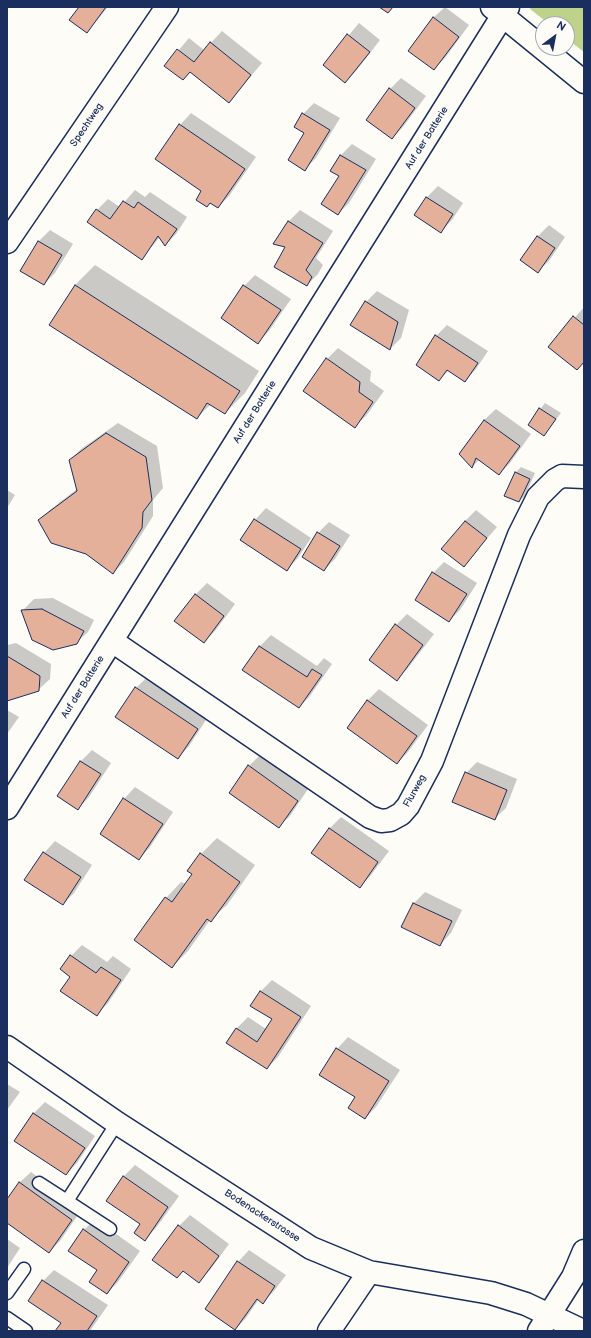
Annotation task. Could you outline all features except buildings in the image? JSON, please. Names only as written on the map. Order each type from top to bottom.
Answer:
[{"type":"street","name":"Spechtweg","points":[[7,242],[167,7]]},
{"type":"street","points":[[501,10],[584,82]]},
{"type":"street","name":"Auf der Batterie","points":[[7,808],[112,641],[501,10]]},
{"type":"street","name":"Flurweg","points":[[112,641],[370,817],[380,821],[390,820],[401,814],[408,806],[432,761],[519,535],[538,497],[555,480],[562,476],[584,477]]},
{"type":"street","name":"Bodenackerstrasse","points":[[7,1047],[118,1123],[312,1248],[369,1272],[491,1293],[526,1304],[544,1322],[582,1331]]},
{"type":"street","points":[[544,1322],[573,1277],[584,1251]]},
{"type":"street","points":[[329,1331],[369,1272]]},
{"type":"lane","points":[[67,1201],[118,1123]]},
{"type":"lane","points":[[39,1183],[110,1229]]},
{"type":"lane","points":[[7,1293],[24,1269]]},
{"type":"lane","points":[[7,1318],[26,1331]]},
{"type":"green space","points":[[531,7],[584,7],[584,52],[575,45],[575,16],[539,16],[530,9]]}]
